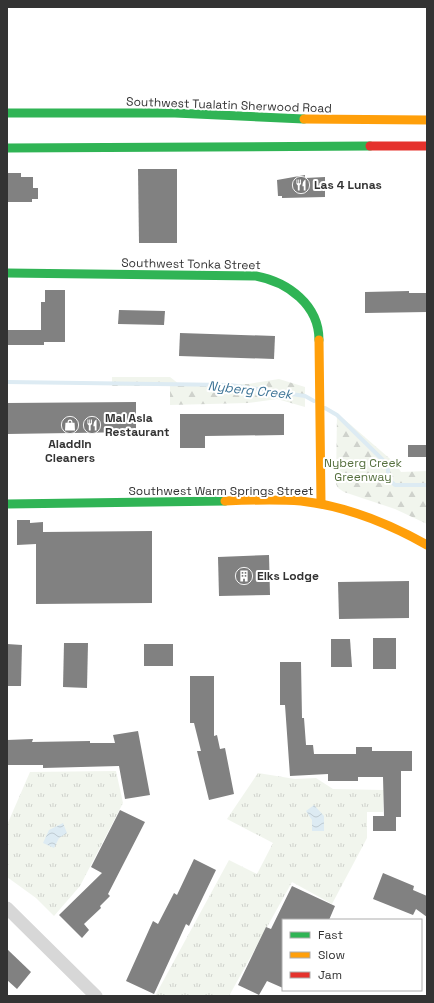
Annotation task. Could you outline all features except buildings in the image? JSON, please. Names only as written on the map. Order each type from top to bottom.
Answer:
[{"type":"main road","name":"Southwest Tualatin Sherwood Road","points":[[7,113],[175,113],[337,120],[427,120]]},
{"type":"main road","points":[[7,148],[427,146]]},
{"type":"main road","name":"Southwest Tonka Street","points":[[7,273],[256,276],[276,280],[286,285],[299,295],[309,306],[316,321],[320,345],[321,503]]},
{"type":"main road","name":"Southwest Warm Springs Street","points":[[7,504],[282,500],[321,503],[348,509],[384,522],[427,545]]},
{"type":"street","points":[[7,908],[96,996]]},
{"type":"green space","points":[[112,377],[170,377],[179,384],[248,384],[279,379],[305,387],[305,407],[277,399],[248,403],[170,405],[170,386],[112,386]]},
{"type":"green space","name":"Nyberg Creek Greenway","points":[[337,413],[396,464],[401,472],[427,471],[427,524],[395,509],[344,492],[338,488],[336,484]]},
{"type":"green space","points":[[116,771],[123,803],[80,886],[54,916],[36,898],[7,877],[7,825],[30,772]]},
{"type":"green space","points":[[258,773],[295,779],[316,778],[333,789],[384,790],[383,812],[367,812],[367,838],[332,904],[292,882],[229,996],[155,996],[229,860],[257,874],[273,843],[227,819]]},
{"type":"water","points":[[314,805],[324,816],[324,831],[312,831],[312,820],[306,811]]},
{"type":"water","points":[[63,823],[67,833],[59,838],[54,848],[43,843],[49,830]]},
{"type":"waterway","name":"Nyberg Creek","points":[[7,382],[230,385],[305,396],[314,401]]},
{"type":"waterway","name":"Nyberg Creek","points":[[325,408],[337,415],[388,465],[388,479],[395,485],[427,485]]},
{"type":"traffic: fast","points":[[7,113],[175,113],[304,119]]},
{"type":"traffic: fast","points":[[7,148],[370,146]]},
{"type":"traffic: fast","points":[[7,273],[256,276],[279,284],[300,297],[314,316],[318,327],[319,340]]},
{"type":"traffic: fast","points":[[7,504],[225,501]]},
{"type":"traffic: slow","points":[[304,119],[427,120]]},
{"type":"traffic: slow","points":[[319,340],[321,503]]},
{"type":"traffic: slow","points":[[225,501],[292,500],[318,503],[350,511],[382,523],[427,545]]},
{"type":"traffic: jam","points":[[370,146],[427,146]]},
{"type":"place","name":"Las 4 Lunas","points":[[301,185]]},
{"type":"place","name":"Aladdin Cleaners","points":[[70,425]]},
{"type":"place","name":"Mai Asia Restaurant","points":[[92,425]]},
{"type":"place","name":"Elks Lodge","points":[[244,576]]}]
